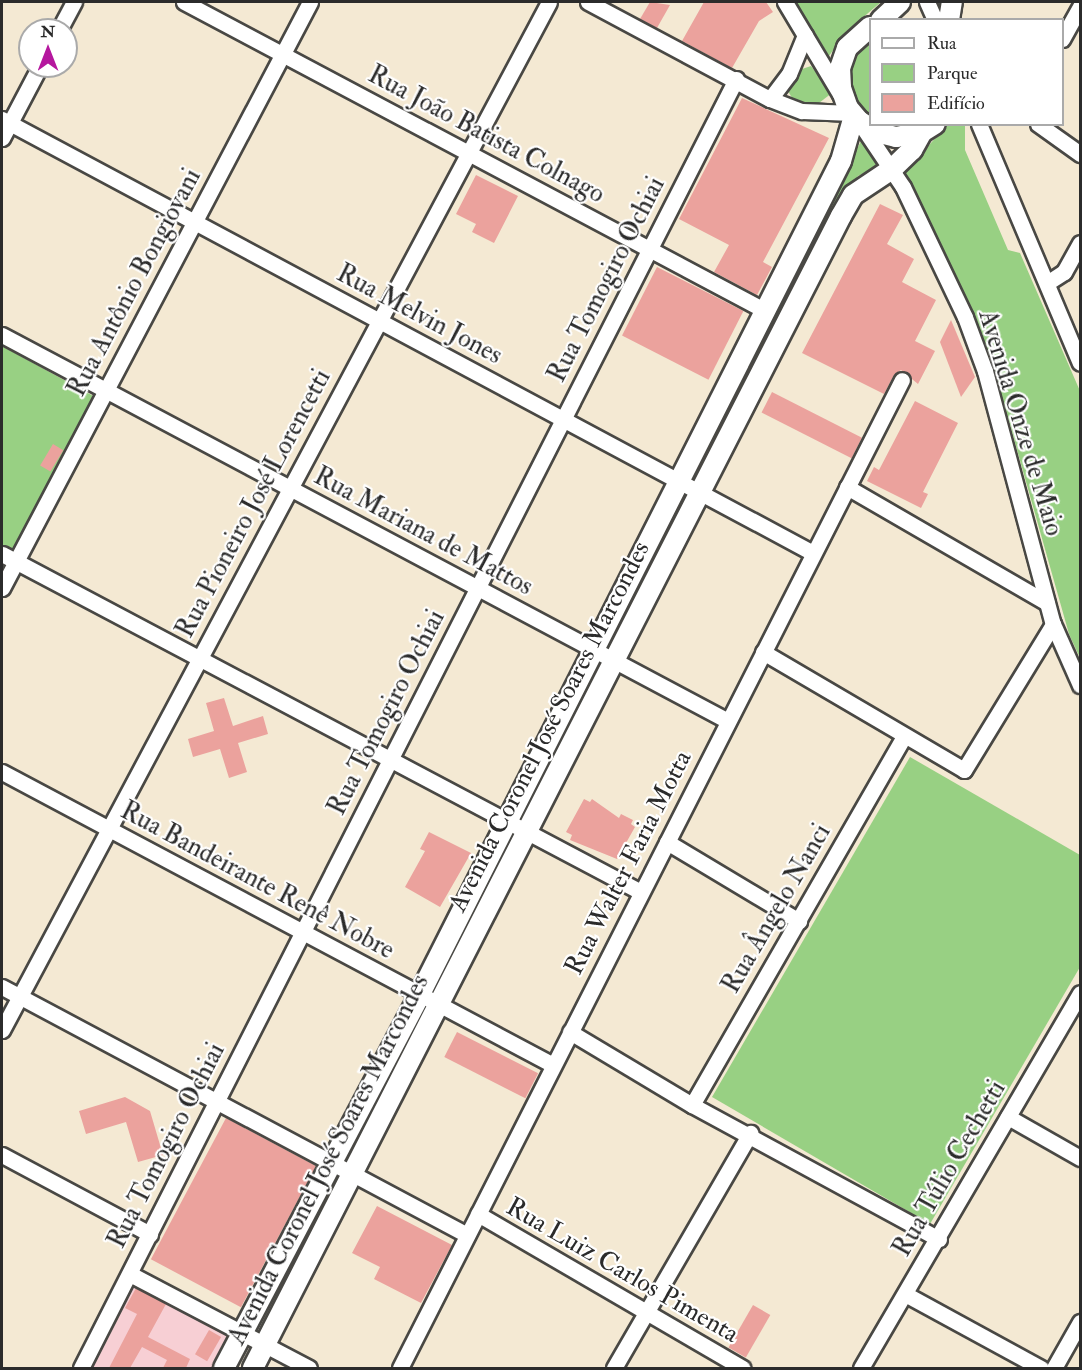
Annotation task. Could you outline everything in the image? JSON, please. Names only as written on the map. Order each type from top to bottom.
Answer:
[{"type":"main road","points":[[883,18],[900,2]]},
{"type":"main road","points":[[949,18],[952,2]]},
{"type":"main road","points":[[869,28],[847,48],[840,68],[841,88],[853,114],[876,132],[896,136],[929,128]]},
{"type":"main road","name":"Avenida Coronel José Soares Marcondes","points":[[225,1368],[420,994],[766,311],[841,161],[853,114]]},
{"type":"main road","name":"Avenida Coronel José Soares Marcondes","points":[[253,1368],[853,195],[892,170],[929,128]]},
{"type":"street","points":[[65,18],[74,2]]},
{"type":"street","name":"Rua João Batista Colnago","points":[[184,2],[766,311]]},
{"type":"street","name":"Rua Antônio Bongiovani","points":[[2,588],[310,2]]},
{"type":"street","name":"Rua Pioneiro José Lorencetti","points":[[2,1030],[549,2]]},
{"type":"street","points":[[588,2],[770,99],[802,111],[853,114]]},
{"type":"street","name":"Avenida Onze de Maio","points":[[785,2],[853,114],[892,170],[949,279],[985,371],[1053,624],[1080,685]]},
{"type":"street","points":[[927,2],[934,18]]},
{"type":"street","points":[[1064,35],[1080,6]]},
{"type":"street","points":[[770,99],[789,74],[805,35]]},
{"type":"street","points":[[2,138],[5,121],[32,78]]},
{"type":"street","name":"Rua Tomogiro Ochiai","points":[[81,1368],[736,79]]},
{"type":"street","name":"Rua Melvin Jones","points":[[5,121],[813,554]]},
{"type":"street","points":[[980,126],[1080,363]]},
{"type":"street","points":[[1041,126],[1080,154]]},
{"type":"street","points":[[1047,283],[1064,272],[1080,243]]},
{"type":"street","name":"Rua Mariana de Mattos","points":[[2,335],[728,722]]},
{"type":"street","name":"Rua Walter Faria Motta","points":[[400,1368],[902,380]]},
{"type":"street","points":[[847,487],[1047,603]]},
{"type":"street","points":[[2,554],[641,892]]},
{"type":"street","points":[[763,652],[964,770],[1053,624]]},
{"type":"street","name":"Rua Ângelo Nanci","points":[[692,1105],[904,736]]},
{"type":"street","name":"Rua Bandeirante Renê Nobre","points":[[2,772],[553,1065]]},
{"type":"street","points":[[667,842],[799,921]]},
{"type":"street","points":[[2,987],[467,1235]]},
{"type":"street","name":"Rua Túlio Cechetti","points":[[861,1368],[939,1239],[1080,993]]},
{"type":"street","points":[[570,1032],[692,1105],[750,1133],[939,1239]]},
{"type":"street","points":[[1008,1117],[1080,1158]]},
{"type":"street","points":[[614,1368],[750,1133]]},
{"type":"street","points":[[3,1160],[150,1234]]},
{"type":"street","name":"Rua Luiz Carlos Pimenta","points":[[478,1214],[743,1368]]},
{"type":"street","points":[[129,1274],[309,1368]]},
{"type":"street","points":[[905,1294],[1041,1368]]},
{"type":"street","points":[[1054,1368],[1080,1322]]},
{"type":"shaded area","points":[[130,1284],[235,1337],[218,1368],[88,1368]]},
{"type":"green space","points":[[796,2],[881,2],[846,32],[829,56]]},
{"type":"green space","points":[[869,36],[869,120],[851,99],[849,63],[857,48]]},
{"type":"green space","points":[[811,66],[832,93],[815,106],[792,98],[788,91],[799,70]]},
{"type":"green space","points":[[946,126],[965,126],[965,150],[1008,250],[1020,253],[1080,391],[1080,658],[1069,634],[991,358],[905,172]]},
{"type":"green space","points":[[861,141],[878,166],[858,176],[847,190],[697,483],[689,479]]},
{"type":"green space","points":[[2,346],[97,398],[13,552],[2,546]]},
{"type":"green space","points":[[682,491],[690,496],[597,644],[589,639]]},
{"type":"green space","points":[[597,660],[605,664],[524,822],[517,819]]},
{"type":"green space","points":[[910,757],[1080,855],[1080,967],[930,1224],[712,1097]]},
{"type":"green space","points":[[510,830],[518,834],[435,996],[427,992]]},
{"type":"green space","points":[[422,1003],[430,1007],[349,1166],[341,1162]]},
{"type":"green space","points":[[325,1189],[334,1193],[271,1334],[262,1330]]},
{"type":"building","points":[[650,2],[670,5],[657,28],[640,19]]},
{"type":"building","points":[[704,2],[766,2],[773,12],[759,21],[732,68],[682,41]]},
{"type":"building","points":[[742,98],[829,138],[763,262],[772,267],[757,295],[714,272],[729,245],[679,219]]},
{"type":"building","points":[[476,175],[518,196],[494,243],[472,232],[476,224],[456,214]]},
{"type":"building","points":[[880,204],[903,215],[887,244],[914,259],[902,282],[936,300],[915,341],[935,351],[918,384],[901,370],[894,375],[884,394],[802,353]]},
{"type":"building","points":[[657,267],[743,311],[708,380],[622,336]]},
{"type":"building","points":[[951,320],[975,377],[961,397],[940,342]]},
{"type":"building","points":[[772,392],[862,438],[852,458],[762,412]]},
{"type":"building","points":[[915,401],[958,423],[923,492],[928,494],[921,508],[867,481],[874,467],[879,470]]},
{"type":"building","points":[[53,444],[63,450],[50,472],[40,465]]},
{"type":"building","points":[[224,698],[233,726],[263,716],[268,734],[238,743],[247,772],[229,778],[220,749],[193,757],[188,739],[214,731],[206,703]]},
{"type":"building","points":[[584,799],[590,802],[592,799],[619,818],[621,814],[633,820],[631,824],[635,827],[617,859],[570,840],[572,835],[566,832]]},
{"type":"building","points":[[429,832],[471,853],[440,907],[405,887],[425,851],[420,849]]},
{"type":"building","points":[[457,1032],[538,1073],[525,1098],[444,1057]]},
{"type":"building","points":[[125,1097],[150,1111],[163,1155],[138,1162],[126,1122],[86,1134],[79,1111]]},
{"type":"building","points":[[226,1118],[316,1166],[241,1307],[151,1259]]},
{"type":"building","points":[[377,1206],[452,1245],[421,1303],[374,1279],[380,1267],[352,1253]]},
{"type":"building","points":[[136,1288],[166,1304],[148,1337],[190,1359],[186,1368],[163,1368],[167,1360],[142,1347],[130,1368],[109,1368],[137,1314],[125,1308]]},
{"type":"building","points":[[753,1305],[770,1315],[746,1357],[728,1347]]},
{"type":"building","points":[[209,1330],[221,1337],[207,1361],[195,1354]]}]
